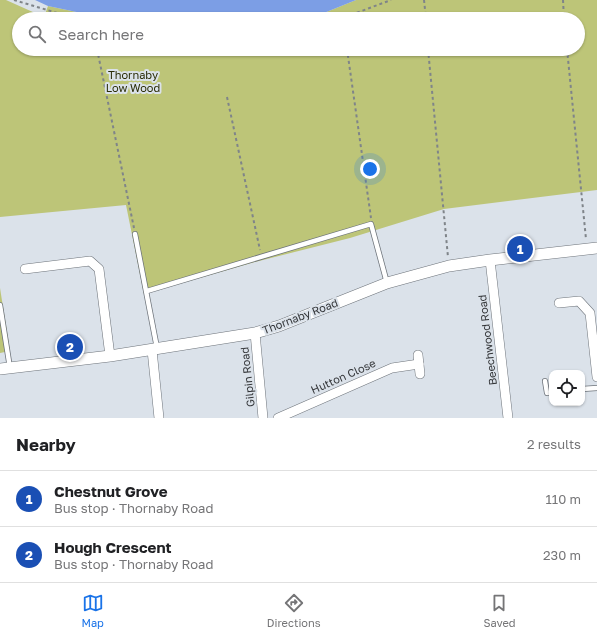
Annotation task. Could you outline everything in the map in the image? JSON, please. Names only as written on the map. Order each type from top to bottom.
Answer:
[{"type":"street","name":"Thornaby Road","points":[[5,369],[110,356],[255,333],[280,326],[388,283],[449,266],[592,248]]},
{"type":"street","name":"Beechwood Road","points":[[490,260],[508,418]]},
{"type":"street","points":[[25,269],[90,261],[99,269],[110,356]]},
{"type":"street","points":[[558,303],[579,301],[590,313],[597,377]]},
{"type":"street","name":"Gilpin Road","points":[[255,333],[263,418]]},
{"type":"street","points":[[155,349],[159,418]]},
{"type":"street","points":[[418,355],[420,374]]},
{"type":"street","name":"Hutton Close","points":[[278,418],[392,368],[419,364]]},
{"type":"lane","points":[[147,291],[371,224],[388,283]]},
{"type":"lane","points":[[135,234],[147,291],[155,349]]},
{"type":"lane","points":[[0,305],[5,369]]},
{"type":"lane","points":[[545,381],[547,393],[549,393]]},
{"type":"lane","points":[[585,389],[597,388]]},
{"type":"path","points":[[14,0],[54,12]]},
{"type":"path","points":[[360,12],[391,0]]},
{"type":"path","points":[[424,0],[425,12]]},
{"type":"path","points":[[563,0],[564,12]]},
{"type":"path","points":[[98,56],[135,234]]},
{"type":"path","points":[[348,56],[371,224]]},
{"type":"path","points":[[429,56],[449,266]]},
{"type":"path","points":[[568,56],[592,248]]},
{"type":"path","points":[[227,97],[262,257]]},
{"type":"green space","name":"Thornaby Low Wood","points":[[0,0],[6,0],[33,12],[12,12],[12,56],[585,56],[585,12],[326,12],[356,0],[597,0],[597,190],[444,209],[350,238],[255,262],[144,294],[126,205],[0,217]]},
{"type":"green space","points":[[48,6],[77,12],[46,12]]},
{"type":"green space","points":[[0,288],[10,351],[0,353]]},
{"type":"water","points":[[35,0],[356,0],[326,12],[77,12],[48,6]]},
{"type":"place","name":"Chestnut Grove","points":[[520,249]]},
{"type":"place","name":"Hough Crescent","points":[[70,347]]}]
